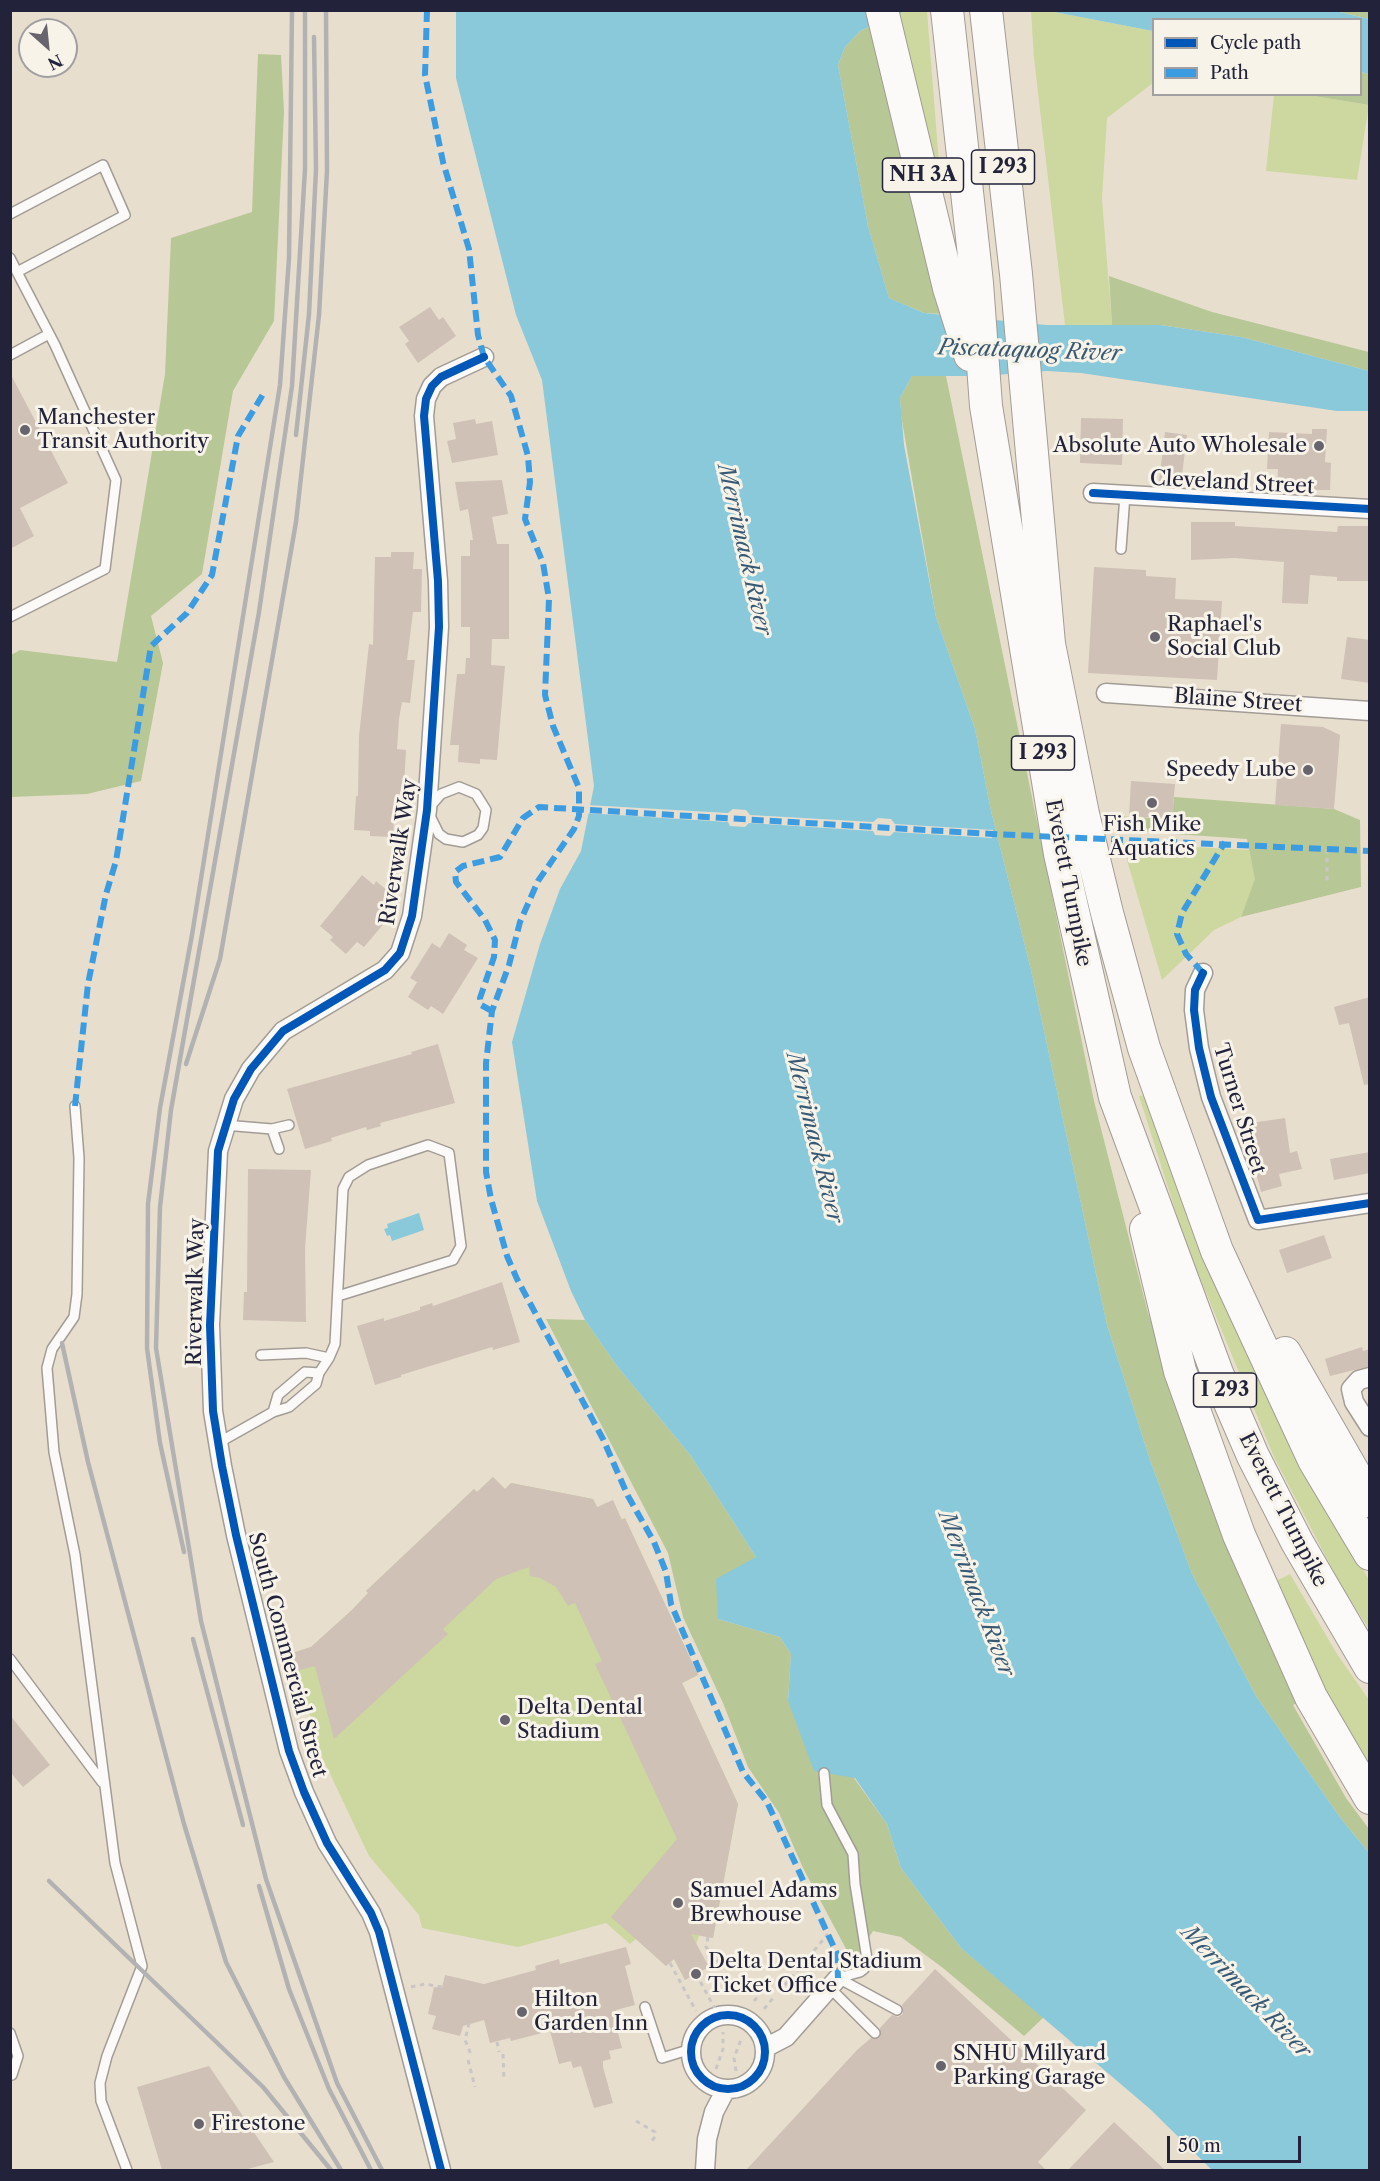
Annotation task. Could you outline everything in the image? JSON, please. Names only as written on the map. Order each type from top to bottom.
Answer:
[{"type":"highway","name":"NH 3A","points":[[882,10],[963,286]]},
{"type":"highway","name":"Everett Turnpike","points":[[947,10],[963,286],[986,406],[1060,854],[1115,1097],[1218,1373],[1253,1456],[1297,1542],[1370,1667]]},
{"type":"highway","name":"Everett Turnpike","points":[[986,10],[1016,274],[1026,407],[1049,644],[1086,825],[1144,1048],[1216,1251],[1314,1460],[1370,1554]]},
{"type":"highway","points":[[1144,1048],[1280,1344],[1370,1501]]},
{"type":"highway","points":[[1115,1097],[1179,1371],[1239,1535],[1311,1696],[1370,1798]]},
{"type":"street","name":"Riverwalk Way","points":[[213,1411],[210,1325],[218,1151],[224,1125],[250,1069],[283,1031],[385,970],[400,953],[412,916],[427,810],[439,627],[438,581],[425,432],[426,399],[432,386],[441,377],[484,357]]},
{"type":"street","name":"Cleveland Street","points":[[1093,493],[1370,509]]},
{"type":"street","name":"Blaine Street","points":[[1106,693],[1370,711]]},
{"type":"street","name":"Turner Street","points":[[1203,973],[1196,990],[1194,1010],[1200,1048],[1211,1097],[1258,1220],[1370,1203]]},
{"type":"street","points":[[1364,1379],[1351,1389],[1354,1402],[1370,1427]]},
{"type":"street","name":"South Commercial Street","points":[[213,1411],[236,1535],[290,1751],[312,1812],[327,1843],[371,1913],[379,1932],[441,2170]]},
{"type":"street","points":[[765,2048],[786,2037],[834,1983]]},
{"type":"street","points":[[738,2016],[748,2021],[762,2038],[765,2048],[764,2059],[754,2077],[746,2084],[726,2089],[714,2086],[697,2072],[691,2049],[699,2029],[721,2024],[738,2016]]},
{"type":"street","points":[[705,2170],[706,2139],[714,2112],[726,2089]]},
{"type":"lane","points":[[10,214],[103,165],[125,215],[18,272]]},
{"type":"lane","points":[[10,258],[50,334],[116,480],[105,569],[10,618]]},
{"type":"lane","points":[[10,355],[50,334]]},
{"type":"lane","points":[[1121,549],[1125,495]]},
{"type":"lane","points":[[459,787],[468,789],[482,801],[486,819],[478,835],[463,842],[454,842],[439,834],[427,810],[441,794],[459,787]]},
{"type":"lane","points":[[75,1106],[79,1158],[77,1294],[74,1317],[52,1349],[47,1368],[54,1452],[75,1555],[115,1863],[142,1966],[107,2056],[100,2083],[101,2101],[127,2170]]},
{"type":"lane","points":[[224,1125],[272,1129],[289,1125]]},
{"type":"lane","points":[[272,1129],[279,1149]]},
{"type":"lane","points":[[218,1443],[273,1412],[289,1407],[316,1384],[319,1373],[329,1358],[338,1322],[338,1296],[343,1189],[349,1177],[368,1165],[428,1145],[449,1153],[461,1246],[453,1260],[338,1296]]},
{"type":"lane","points":[[261,1355],[306,1353],[329,1358]]},
{"type":"lane","points":[[273,1412],[278,1395],[305,1372],[319,1373]]},
{"type":"lane","points":[[10,1659],[104,1784]]},
{"type":"lane","points":[[824,1773],[828,1805],[853,1854],[855,1884],[867,1959],[864,1969],[860,1972],[834,1983]]},
{"type":"lane","points":[[834,1983],[897,2010]]},
{"type":"lane","points":[[834,1983],[875,2033]]},
{"type":"lane","points":[[645,2007],[662,2058],[691,2049]]},
{"type":"lane","points":[[10,2032],[18,2056],[11,2075]]},
{"type":"path","points":[[1327,849],[1327,885]]},
{"type":"path","points":[[785,1985],[828,1934]]},
{"type":"path","points":[[708,1937],[706,1947],[719,1963]]},
{"type":"path","points":[[670,1963],[696,2011]]},
{"type":"path","points":[[696,1974],[721,2024],[723,2049],[716,2069]]},
{"type":"path","points":[[754,2001],[771,1982]]},
{"type":"path","points":[[409,1988],[425,1984],[442,1987]]},
{"type":"path","points":[[764,2009],[774,1997]]},
{"type":"path","points":[[469,2023],[465,2040],[472,2057]]},
{"type":"path","points":[[736,2071],[735,2051],[742,2037]]},
{"type":"path","points":[[496,2042],[501,2053],[504,2081]]},
{"type":"path","points":[[468,2060],[476,2087]]},
{"type":"path","points":[[636,2121],[655,2132],[655,2137],[650,2143]]},
{"type":"green space","points":[[905,11],[927,11],[941,189],[894,16]]},
{"type":"green space","points":[[1031,11],[1049,11],[1152,31],[1152,84],[1107,118],[1102,199],[1112,325],[1065,325],[1034,58]]},
{"type":"green space","points":[[1335,11],[1369,11],[1369,19]]},
{"type":"green space","points":[[874,25],[941,314],[924,313],[889,298],[868,226],[838,65],[845,47],[860,31]]},
{"type":"green space","points":[[258,54],[281,55],[284,112],[274,321],[233,391],[202,574],[151,616],[163,663],[141,781],[87,794],[11,797],[11,655],[20,650],[117,662],[165,374],[171,238],[252,212]]},
{"type":"green space","points":[[1362,72],[1369,74],[1369,105],[1314,96],[1362,96]]},
{"type":"green space","points":[[1274,96],[1314,96],[1369,105],[1357,180],[1266,171]]},
{"type":"green space","points":[[1109,276],[1212,312],[1369,352],[1369,371],[1241,337],[1160,325],[1112,325]]},
{"type":"green space","points":[[912,376],[946,376],[1094,1101],[1148,1313],[1213,1505],[1299,1702],[1293,1705],[1346,1798],[1369,1829],[1369,1853],[1339,1816],[1256,1696],[1192,1574],[1150,1460],[1107,1325],[1031,970],[991,811],[975,729],[936,617],[901,415],[900,398]]},
{"type":"green space","points":[[1174,797],[1334,809],[1360,820],[1361,887],[1241,917],[1255,879],[1247,839],[1118,830],[1114,816],[1172,819]]},
{"type":"green space","points":[[1122,843],[1249,850],[1256,879],[1241,917],[1214,930],[1162,980]]},
{"type":"green space","points":[[1145,1095],[1321,1494],[1369,1580],[1369,1629],[1340,1584],[1274,1457],[1186,1244],[1139,1096]]},
{"type":"green space","points":[[546,1319],[585,1320],[617,1366],[691,1456],[756,1557],[718,1619],[780,1637],[791,1654],[788,1701],[854,1778],[887,1824],[901,1868],[961,1948],[1044,2017],[1024,2036],[943,1968],[901,1937],[873,1931],[853,1962],[803,1868],[779,1813],[748,1767],[723,1703],[683,1617],[668,1553]]},
{"type":"green space","name":"Delta Dental Stadium","points":[[493,1477],[505,1489],[511,1483],[593,1499],[597,1507],[621,1519],[625,1518],[698,1675],[682,1683],[738,1804],[713,1938],[699,1935],[685,1980],[674,1959],[666,1966],[636,1939],[630,1944],[606,1923],[518,1947],[422,1928],[419,1915],[369,1856],[322,1757],[292,1653],[311,1647],[353,1609],[368,1593],[366,1591],[474,1489],[477,1492]]},
{"type":"green space","points":[[1290,1574],[1337,1654],[1369,1700],[1369,1768],[1324,1687],[1276,1581]]},
{"type":"water","points":[[456,11],[905,11],[860,31],[845,47],[838,65],[868,226],[889,298],[924,313],[1046,325],[1160,325],[1241,337],[1369,371],[1369,411],[1337,411],[1081,373],[1047,371],[983,376],[912,376],[900,398],[904,445],[936,617],[975,729],[991,811],[1031,970],[1107,1325],[1150,1460],[1192,1574],[1256,1696],[1339,1816],[1369,1853],[1369,2170],[1212,2170],[1150,2109],[961,1948],[901,1868],[887,1824],[855,1778],[814,1771],[788,1701],[791,1654],[780,1637],[718,1619],[716,1579],[756,1557],[691,1456],[617,1366],[585,1320],[571,1291],[537,1201],[512,1042],[540,944],[560,889],[581,851],[594,786],[542,380],[516,315],[456,78]]},
{"type":"water","points":[[1049,11],[1335,11],[1369,19],[1369,74],[1362,72],[1362,18],[1152,18],[1152,31]]},
{"type":"water","points":[[419,1213],[424,1230],[392,1241],[390,1235],[387,1236],[384,1229],[388,1228],[387,1224]]},
{"type":"pier","points":[[587,805],[728,813],[733,809],[746,810],[750,815],[873,822],[878,818],[891,819],[895,824],[993,830],[992,838],[894,832],[890,836],[875,835],[873,831],[749,823],[745,827],[730,826],[728,822],[585,813]]},
{"type":"building","points":[[430,307],[439,320],[443,317],[456,336],[418,363],[405,344],[409,341],[399,327]]},
{"type":"building","name":"Manchester Transit Authority","points":[[10,373],[68,483],[20,508],[34,536],[10,549]]},
{"type":"building","points":[[1081,418],[1123,419],[1122,465],[1080,463]]},
{"type":"building","points":[[475,419],[476,424],[492,421],[498,455],[452,463],[447,441],[456,439],[453,423]]},
{"type":"building","points":[[1312,429],[1327,429],[1325,462],[1331,463],[1330,490],[1277,490],[1278,469],[1267,469],[1269,432],[1312,434]]},
{"type":"building","points":[[1165,432],[1187,435],[1181,483],[1159,481]]},
{"type":"building","points":[[502,480],[508,514],[492,517],[497,544],[509,544],[509,639],[492,639],[491,665],[505,666],[497,760],[480,759],[480,764],[458,762],[459,745],[450,745],[457,674],[465,674],[466,658],[470,658],[470,627],[461,627],[461,556],[470,556],[470,540],[473,540],[468,509],[460,511],[455,482]]},
{"type":"building","points":[[1191,522],[1235,522],[1235,526],[1337,532],[1338,526],[1370,526],[1370,581],[1337,581],[1337,577],[1310,575],[1308,604],[1282,603],[1284,562],[1235,558],[1191,560]]},
{"type":"building","points":[[391,552],[414,552],[413,569],[422,569],[421,612],[413,612],[407,660],[415,660],[410,703],[402,702],[399,719],[397,749],[406,750],[402,821],[394,821],[393,837],[370,836],[370,831],[354,830],[356,796],[358,796],[359,736],[369,644],[373,645],[375,557],[391,557]]},
{"type":"building","name":"Raphael's Social Club","points":[[1094,567],[1146,570],[1146,576],[1176,578],[1175,599],[1222,601],[1217,680],[1088,673]]},
{"type":"building","points":[[1347,637],[1370,640],[1370,683],[1341,679]]},
{"type":"building","name":"Speedy Lube","points":[[1281,724],[1323,727],[1340,735],[1334,809],[1275,805]]},
{"type":"building","name":"Fish Mike Aquatics","points":[[1131,781],[1175,784],[1172,819],[1129,816]]},
{"type":"building","points":[[362,875],[374,885],[376,881],[395,897],[384,910],[391,915],[364,947],[357,942],[346,954],[330,940],[333,937],[320,926]]},
{"type":"building","points":[[449,933],[467,945],[464,950],[478,958],[443,1014],[431,1006],[428,1010],[408,997],[417,982],[410,978],[432,943],[440,948]]},
{"type":"building","points":[[1370,997],[1370,1084],[1364,1085],[1349,1023],[1339,1025],[1334,1007]]},
{"type":"building","points":[[438,1044],[455,1103],[380,1123],[381,1126],[367,1130],[366,1127],[305,1149],[287,1089],[412,1054],[411,1052]]},
{"type":"building","points":[[1285,1118],[1290,1153],[1297,1151],[1302,1169],[1279,1174],[1282,1186],[1261,1192],[1249,1146],[1247,1146],[1244,1124]]},
{"type":"building","points":[[1370,1152],[1370,1173],[1334,1180],[1330,1159]]},
{"type":"building","points":[[248,1169],[311,1170],[305,1249],[306,1322],[243,1320],[244,1292],[247,1292]]},
{"type":"building","points":[[1324,1235],[1332,1258],[1287,1273],[1279,1250]]},
{"type":"building","points":[[502,1282],[520,1342],[493,1350],[492,1347],[375,1385],[357,1326],[384,1318],[384,1321],[420,1310],[420,1307],[432,1303],[433,1306]]},
{"type":"building","points":[[1362,1347],[1363,1351],[1370,1349],[1370,1366],[1330,1376],[1325,1359]]},
{"type":"building","points":[[493,1477],[505,1489],[511,1483],[593,1499],[597,1507],[613,1500],[622,1520],[625,1518],[698,1675],[682,1683],[738,1804],[713,1938],[691,1934],[709,1967],[685,1980],[674,1959],[666,1966],[611,1917],[677,1839],[595,1664],[602,1661],[575,1603],[568,1606],[556,1587],[540,1578],[530,1576],[529,1567],[496,1579],[443,1629],[448,1634],[334,1739],[315,1666],[296,1671],[292,1653],[311,1647],[353,1609],[368,1593],[366,1591],[474,1489],[477,1492]]},
{"type":"building","points":[[10,1715],[50,1765],[23,1787],[10,1772]]},
{"type":"building","name":"Hilton Garden Inn","points":[[626,1947],[631,1964],[625,1966],[635,2005],[616,2010],[617,2013],[613,2014],[622,2048],[609,2051],[611,2059],[603,2061],[603,2067],[613,2103],[594,2108],[581,2066],[573,2068],[571,2061],[559,2064],[550,2031],[511,2041],[510,2038],[490,2043],[484,2020],[463,2026],[460,2036],[432,2029],[436,2016],[428,2014],[434,1987],[442,1988],[445,1975],[484,1984],[536,1970],[535,1966],[559,1959],[560,1964]]},
{"type":"building","name":"SNHU Millyard Parking Garage","points":[[935,1969],[1086,2110],[1038,2162],[1046,2170],[746,2170],[857,2050],[871,2038],[880,2037],[880,2028],[892,2015],[898,2017],[903,2014],[902,2005]]},
{"type":"building","name":"Firestone","points":[[209,2066],[274,2162],[244,2170],[162,2170],[137,2087]]},
{"type":"building","points":[[1114,2122],[1165,2170],[1068,2170]]},
{"type":"railway","points":[[184,1552],[160,1443],[147,1348],[148,1204],[160,1108],[192,935],[280,385],[289,258],[292,10]]},
{"type":"railway","points":[[305,10],[305,169],[292,386],[259,612],[171,1110],[160,1207],[156,1348],[201,1621],[266,1879],[337,2083],[382,2170]]},
{"type":"railway","points":[[186,1064],[220,959],[296,522],[319,315],[327,171],[326,10]]},
{"type":"railway","points":[[296,435],[309,314],[316,169],[314,37]]},
{"type":"railway","points":[[62,1343],[88,1462],[184,1824],[226,1962],[284,2077],[341,2170]]},
{"type":"railway","points":[[193,1639],[243,1825]]},
{"type":"railway","points":[[49,1881],[263,2087],[331,2170]]},
{"type":"railway","points":[[259,1886],[289,1989],[329,2089],[371,2170]]},
{"type":"marked path","points":[[427,10],[425,75],[443,162],[469,249],[478,335],[484,357],[511,396],[528,456],[530,482],[525,519],[543,563],[549,599],[545,695],[553,726],[579,788],[579,816],[574,829],[538,881],[520,922],[509,965],[492,1011],[486,1063],[486,1172],[491,1199],[507,1256],[517,1279],[603,1439],[628,1496],[654,1542],[666,1572],[671,1604],[743,1772],[767,1802],[837,1954],[838,1978]]},
{"type":"marked path","points":[[75,1106],[88,984],[106,894],[116,861],[151,646],[187,613],[212,575],[238,436],[265,391]]},
{"type":"marked path","points":[[492,1011],[481,1005],[480,998],[494,957],[495,940],[485,920],[456,882],[455,872],[463,866],[500,857],[523,818],[539,807],[992,834],[1370,851]]},
{"type":"marked path","points":[[1203,973],[1186,954],[1177,934],[1182,913],[1225,842]]},
{"type":"cycle path","points":[[441,2170],[379,1932],[371,1913],[327,1843],[289,1751],[236,1535],[222,1466],[213,1411],[210,1325],[218,1151],[234,1099],[251,1069],[283,1031],[385,970],[400,953],[412,916],[427,810],[439,627],[438,581],[424,416],[426,399],[432,386],[441,377],[484,357]]},
{"type":"cycle path","points":[[1093,493],[1370,509]]},
{"type":"cycle path","points":[[1203,973],[1195,990],[1194,1010],[1199,1048],[1211,1097],[1258,1220],[1370,1203]]},
{"type":"cycle path","points":[[728,2015],[742,2018],[754,2026],[762,2038],[765,2052],[762,2066],[754,2078],[742,2086],[728,2089],[714,2086],[702,2078],[694,2066],[691,2052],[694,2038],[702,2026],[714,2018],[728,2015]]},
{"type":"place","name":"Manchester Transit Authority","points":[[25,430]]},
{"type":"place","name":"Absolute Auto Wholesale","points":[[1319,446]]},
{"type":"place","name":"Raphael's Social Club","points":[[1155,637]]},
{"type":"place","name":"Speedy Lube","points":[[1308,770]]},
{"type":"place","name":"Fish Mike Aquatics","points":[[1152,803]]},
{"type":"place","name":"Delta Dental Stadium","points":[[505,1720]]},
{"type":"place","name":"Samuel Adams Brewhouse","points":[[678,1903]]},
{"type":"place","name":"Delta Dental Stadium Ticket Office","points":[[696,1974]]},
{"type":"place","name":"Hilton Garden Inn","points":[[522,2012]]},
{"type":"place","name":"SNHU Millyard Parking Garage","points":[[941,2066]]},
{"type":"place","name":"Firestone","points":[[199,2124]]},
{"type":"water label","name":"Piscataquog River","points":[[1030,351]]},
{"type":"water label","name":"Merrimack River","points":[[744,550]]},
{"type":"water label","name":"Merrimack River","points":[[814,1138]]},
{"type":"water label","name":"Merrimack River","points":[[976,1594]]},
{"type":"water label","name":"Merrimack River","points":[[1246,1992]]}]
